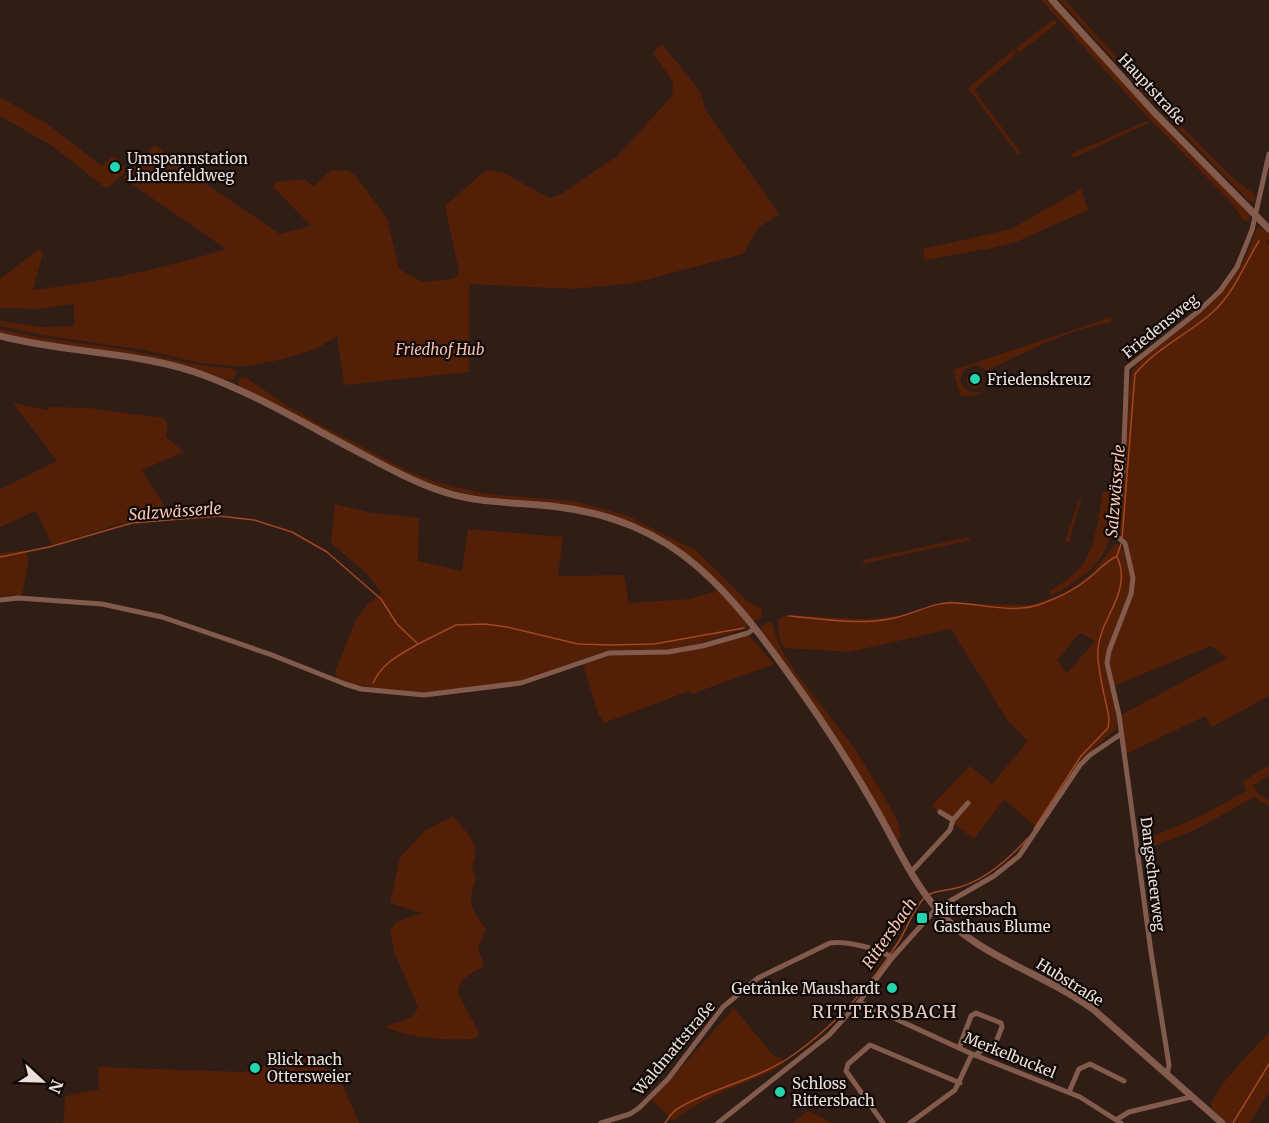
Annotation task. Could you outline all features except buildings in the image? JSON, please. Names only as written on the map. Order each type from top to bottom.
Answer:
[{"type":"street","name":"Hauptstraße","points":[[1052,0],[1154,112],[1269,229]]},
{"type":"street","name":"Friedensweg","points":[[1110,676],[1107,663],[1109,651],[1131,594],[1133,578],[1125,543],[1115,536],[1123,470],[1126,368],[1200,310],[1220,291],[1237,267],[1246,250],[1269,154]]},
{"type":"street","name":"Hubstraße","points":[[0,336],[60,349],[152,361],[204,375],[258,399],[394,471],[447,493],[488,501],[558,507],[608,516],[682,553],[722,590],[755,628],[830,732],[911,872],[936,909],[952,925],[978,944],[1084,1002],[1219,1121]]},
{"type":"street","points":[[0,600],[18,598],[86,601],[162,617],[361,689],[424,695],[521,684],[609,653],[668,652],[702,646],[748,633],[755,628]]},
{"type":"street","name":"Dangscheerweg","points":[[1110,676],[1119,715],[1168,1057],[1167,1075]]},
{"type":"street","points":[[718,1123],[829,1035],[859,1002],[892,958],[936,909],[994,876],[1019,856],[1080,765],[1090,755],[1121,734]]},
{"type":"street","points":[[911,872],[950,830],[953,820],[968,803]]},
{"type":"street","points":[[940,812],[953,820]]},
{"type":"street","name":"Waldmattstraße","points":[[601,1123],[630,1114],[639,1108],[668,1079],[723,1007],[758,978],[830,943],[841,942],[887,953],[892,958]]},
{"type":"street","name":"Merkelbuckel","points":[[859,1002],[974,1055],[1089,1101],[1119,1121],[1129,1112],[1191,1097]]},
{"type":"street","points":[[910,1123],[951,1095],[960,1083],[974,1055],[994,1047],[1002,1027],[1001,1023],[976,1013],[971,1016],[959,1048]]},
{"type":"street","points":[[883,1123],[846,1071],[848,1064],[870,1045],[960,1083]]},
{"type":"street","points":[[1069,1092],[1079,1069],[1090,1064],[1124,1081]]},
{"type":"green space","points":[[1041,0],[1047,0],[1164,127],[1248,211],[1249,221],[1243,220],[1231,202],[1150,120]]},
{"type":"green space","points":[[1059,0],[1065,0],[1151,95],[1233,178],[1255,195],[1255,201],[1250,202],[1157,107]]},
{"type":"green space","points":[[1054,19],[1057,23],[1019,53],[1016,48]]},
{"type":"green space","name":"Friedhof Hub","points":[[662,44],[700,91],[706,111],[778,215],[758,228],[743,254],[634,283],[574,289],[471,284],[469,287],[469,372],[344,385],[337,336],[316,349],[284,359],[242,367],[202,363],[144,350],[42,335],[0,326],[0,321],[43,327],[74,326],[74,304],[40,309],[0,308],[0,279],[39,249],[43,253],[33,290],[131,274],[226,249],[123,178],[155,145],[196,177],[280,234],[311,226],[273,187],[276,182],[305,179],[313,187],[331,170],[349,171],[356,176],[387,218],[399,269],[422,282],[453,279],[459,271],[445,206],[486,170],[504,173],[549,198],[561,194],[617,156],[672,96],[673,82],[653,53]]},
{"type":"green space","points":[[1014,49],[1016,54],[974,90],[1021,153],[1018,155],[968,88]]},
{"type":"green space","points":[[0,97],[49,125],[102,166],[113,156],[128,169],[107,189],[52,146],[0,116]]},
{"type":"green space","points":[[1147,121],[1149,123],[1073,158],[1071,154]]},
{"type":"green space","points":[[1081,189],[1088,210],[1016,242],[925,260],[923,249],[1011,229]]},
{"type":"green space","points":[[1258,226],[1269,233],[1269,241],[1266,242],[1269,246],[1269,696],[1212,727],[1205,716],[1126,754],[1121,715],[1227,658],[1211,646],[1114,686],[1109,661],[1111,651],[1134,591],[1128,541],[1121,537],[1119,525],[1132,371],[1143,358],[1223,291],[1243,263]]},
{"type":"green space","points":[[1112,317],[1110,323],[1063,336],[986,371],[980,366],[968,367],[963,372],[962,385],[966,390],[972,392],[984,390],[973,396],[960,395],[953,370]]},
{"type":"green space","points":[[0,329],[133,351],[194,364],[230,368],[237,373],[234,379],[228,380],[191,367],[151,357],[40,341],[0,333]]},
{"type":"green space","points":[[975,372],[983,380],[975,388],[967,380]]},
{"type":"green space","points":[[994,372],[989,383],[984,390],[988,384],[988,374]]},
{"type":"green space","points":[[242,377],[317,423],[408,471],[436,482],[486,494],[573,501],[626,515],[695,550],[746,600],[762,609],[762,616],[758,620],[752,620],[713,576],[668,541],[643,528],[589,509],[461,493],[434,485],[387,464],[239,386],[238,381]]},
{"type":"green space","points":[[13,403],[48,410],[49,407],[89,408],[163,418],[168,424],[166,437],[184,452],[142,470],[172,518],[120,524],[52,545],[36,511],[0,527],[0,489],[57,461]]},
{"type":"green space","points":[[1119,489],[1113,527],[1103,554],[1084,575],[1051,596],[1049,591],[1073,575],[1088,555],[1095,534],[1103,492]]},
{"type":"green space","points":[[1082,496],[1069,543],[1065,541]]},
{"type":"green space","points":[[335,504],[367,512],[419,518],[418,561],[462,571],[468,529],[563,537],[558,576],[624,575],[629,603],[690,599],[718,590],[747,623],[747,628],[692,646],[667,650],[604,652],[521,681],[425,693],[345,683],[337,678],[335,672],[357,617],[382,593],[365,572],[331,543]]},
{"type":"green space","points":[[969,537],[971,540],[862,564],[864,560]]},
{"type":"green space","points":[[1116,543],[1123,548],[1131,579],[1129,593],[1105,663],[1117,714],[1117,728],[1080,761],[1037,827],[1004,800],[974,839],[931,806],[970,766],[992,784],[1028,741],[1008,721],[951,629],[849,652],[784,648],[779,638],[778,621],[788,615],[883,618],[903,615],[951,601],[1031,605],[1059,595],[1091,574]],"holes":[[[1080,633],[1095,641],[1067,673],[1057,660]]]},
{"type":"green space","points":[[25,550],[29,559],[22,595],[0,596],[0,553]]},
{"type":"green space","points":[[769,621],[792,666],[849,741],[876,783],[898,823],[900,838],[898,841],[836,736],[761,630],[762,626]]},
{"type":"green space","points":[[749,635],[774,664],[692,694],[689,691],[604,723],[598,713],[583,665],[608,655],[668,654],[707,647]]},
{"type":"green space","points":[[1269,765],[1269,775],[1253,786],[1269,801],[1269,807],[1254,797],[1195,830],[1141,851],[1140,841],[1195,818],[1234,798],[1247,790],[1242,782]]},
{"type":"green space","points":[[453,816],[472,839],[474,845],[475,859],[472,867],[476,880],[471,901],[474,911],[486,929],[478,948],[484,966],[467,976],[461,983],[458,993],[479,1033],[477,1038],[468,1039],[443,1039],[404,1034],[385,1026],[409,1018],[418,1007],[395,954],[390,931],[396,922],[422,913],[390,903],[400,857],[426,830]]},
{"type":"green space","points":[[734,1008],[773,1055],[781,1058],[784,1063],[769,1073],[706,1100],[673,1121],[651,1099]]},
{"type":"green space","points":[[1269,1032],[1269,1092],[1250,1123],[1227,1123],[1212,1109],[1213,1099],[1227,1079]]},
{"type":"green space","points":[[310,1052],[343,1086],[359,1123],[61,1123],[64,1120],[65,1096],[99,1089],[98,1067],[243,1072]]},
{"type":"green space","points":[[808,1111],[833,1123],[792,1123]]},
{"type":"waterway","name":"Salzwässerle","points":[[1122,539],[1135,374],[1153,356],[1214,311],[1234,286],[1259,241]]},
{"type":"waterway","name":"Salzwässerle","points":[[0,557],[49,547],[132,523],[219,516],[254,520],[292,532],[327,552],[381,599],[397,624],[418,644],[456,625],[485,624],[578,644],[609,645],[654,644],[744,628]]},
{"type":"waterway","name":"Salzwässerle","points":[[789,616],[839,621],[877,621],[947,603],[1009,608],[1031,607],[1054,599],[1078,586],[1117,556],[1121,544]]},
{"type":"waterway","name":"Rittersbach","points":[[1034,829],[1081,756],[1108,728],[1109,719],[1100,674],[1098,649],[1104,626],[1119,593],[1121,569],[1117,556]]},
{"type":"waterway","name":"Salzwässerle","points":[[373,683],[386,665],[418,644]]},
{"type":"waterway","name":"Rittersbach","points":[[928,895],[960,887],[988,874],[1028,838]]},
{"type":"waterway","name":"Rittersbach","points":[[665,1123],[672,1113],[691,1101],[765,1071],[809,1044],[838,1018],[877,973],[924,898]]},
{"type":"waterway","points":[[1233,1123],[1269,1064]]},
{"type":"place","name":"Umspannstation Lindenfeldweg","points":[[115,167]]},
{"type":"place","name":"Friedenskreuz","points":[[975,379]]},
{"type":"place","name":"Rittersbach Gasthaus Blume","points":[[922,918]]},
{"type":"place","name":"Getränke Maushardt","points":[[892,988]]},
{"type":"place","name":"Blick nach Ottersweier","points":[[255,1068]]},
{"type":"place","name":"Schloss Rittersbach","points":[[780,1092]]},
{"type":"district","name":"RITTERSBACH","points":[[885,1011]]}]
